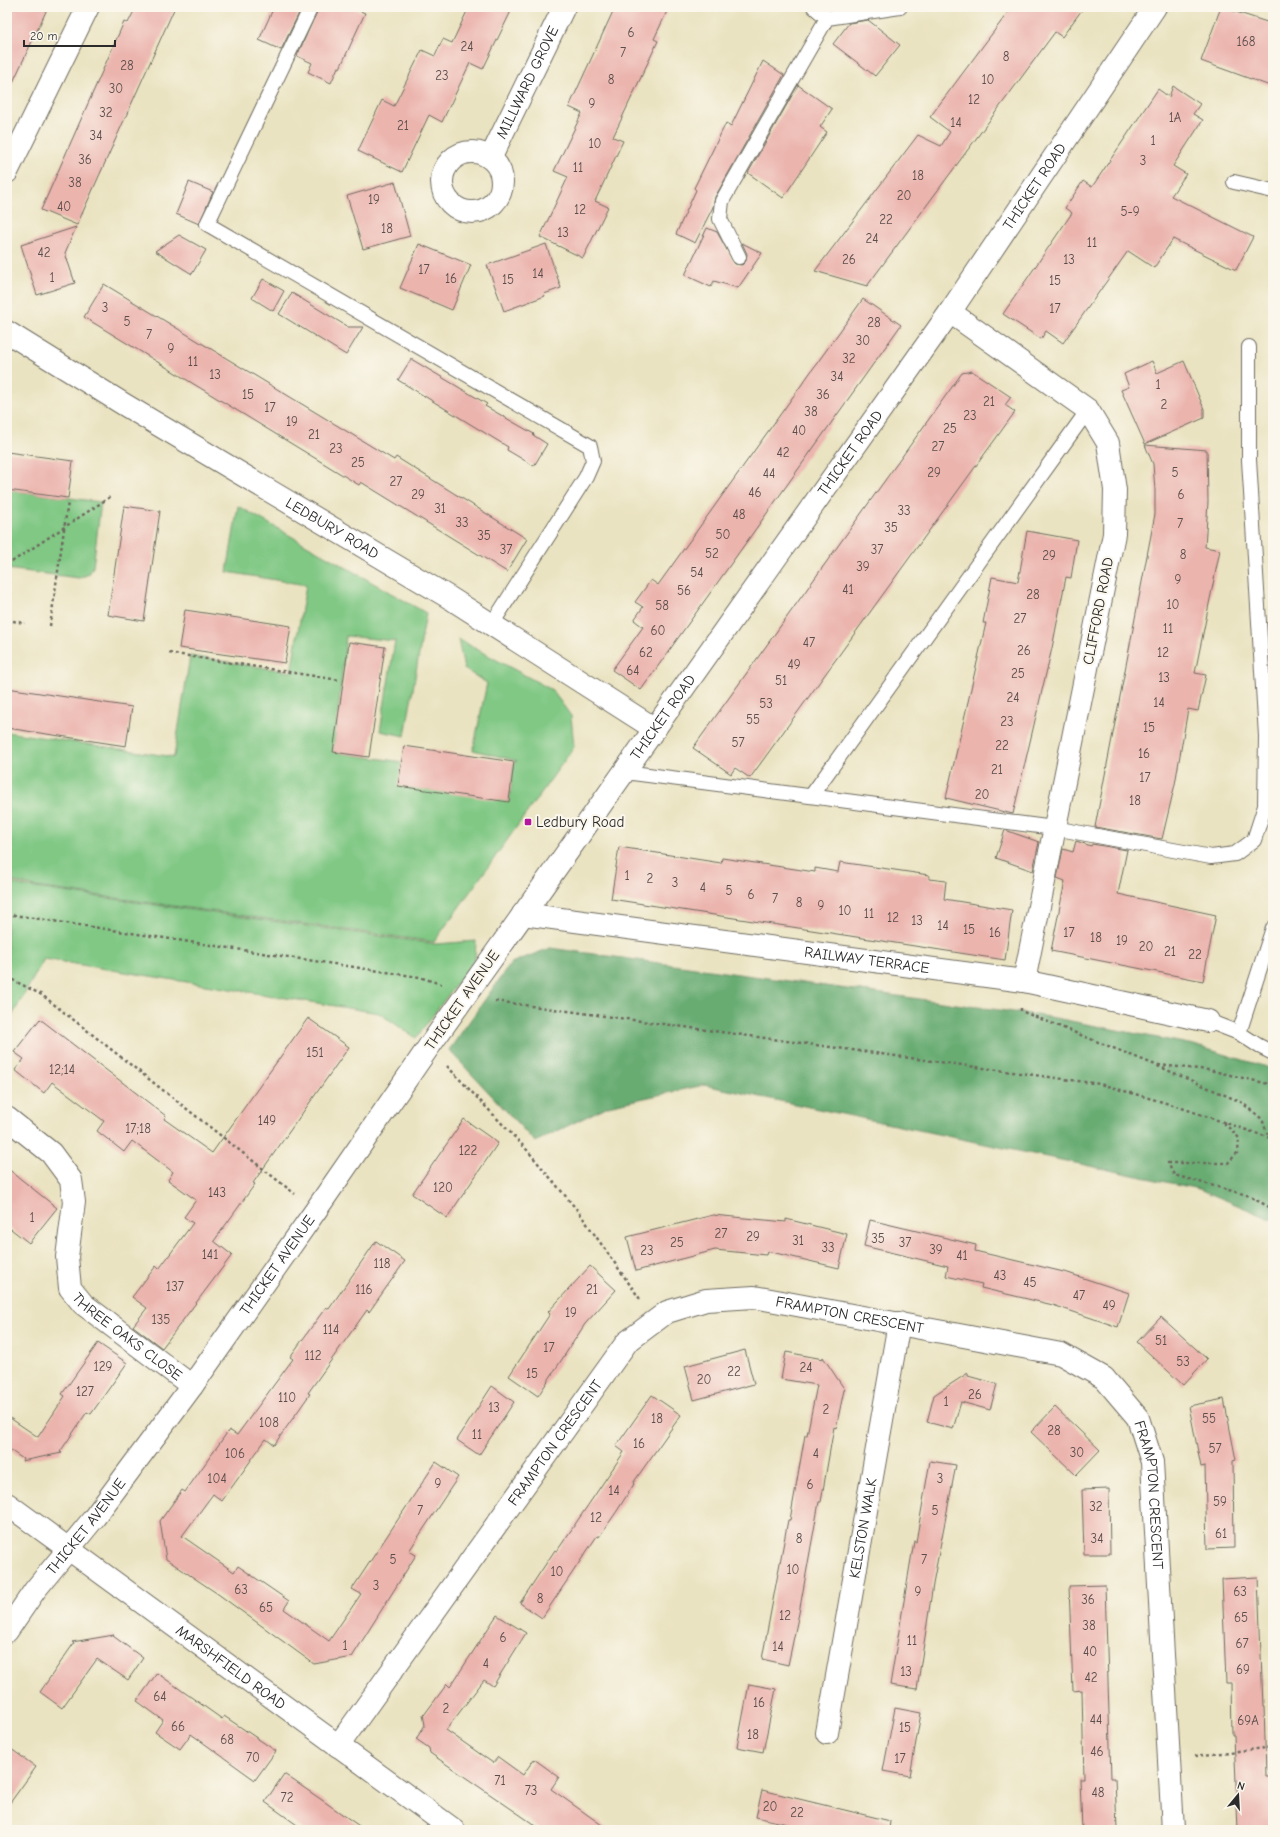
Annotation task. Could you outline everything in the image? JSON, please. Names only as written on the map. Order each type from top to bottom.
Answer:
[{"type":"street","points":[[7,172],[88,7]]},
{"type":"street","name":"MILLWARD GROVE","points":[[491,157],[564,7]]},
{"type":"street","name":"THICKET ROAD","points":[[538,894],[950,312],[1155,7]]},
{"type":"street","name":"CLIFFORD ROAD","points":[[950,312],[1088,410],[1108,443],[1116,490],[1114,534],[1024,982]]},
{"type":"street","name":"LEDBURY ROAD","points":[[7,332],[492,624],[655,729]]},
{"type":"street","name":"THICKET AVENUE","points":[[7,1630],[35,1590],[94,1518],[192,1386],[430,1045],[538,894]]},
{"type":"street","name":"RAILWAY TERRACE","points":[[523,914],[1024,982],[1208,1021]]},
{"type":"street","name":"THREE OAKS CLOSE","points":[[7,1118],[52,1153],[71,1180],[74,1202],[67,1257],[70,1288],[83,1304],[192,1386]]},
{"type":"street","name":"FRAMPTON CRESCENT","points":[[338,1746],[627,1342],[667,1312],[706,1300],[754,1297],[1061,1354],[1104,1378],[1138,1418],[1152,1462],[1173,1830]]},
{"type":"street","name":"KELSTON WALK","points":[[827,1733],[899,1323]]},
{"type":"street","name":"MARSHFIELD ROAD","points":[[7,1504],[454,1830]]},
{"type":"lane","points":[[312,7],[207,224],[590,446],[593,461],[586,477],[492,624]]},
{"type":"lane","points":[[814,7],[827,18],[900,7]]},
{"type":"lane","points":[[739,257],[720,219],[722,201],[827,18]]},
{"type":"lane","points":[[1234,182],[1273,190]]},
{"type":"lane","points":[[625,772],[1054,828],[1211,857],[1236,854],[1254,840],[1264,806],[1266,736],[1249,460],[1249,347]]},
{"type":"lane","points":[[812,796],[1088,410]]},
{"type":"lane","points":[[1239,1033],[1273,928]]},
{"type":"lane","points":[[1208,1021],[1239,1033],[1259,1046],[1273,1052]]},
{"type":"path","points":[[7,566],[64,526],[110,497]]},
{"type":"path","points":[[50,626],[68,502]]},
{"type":"path","points":[[7,620],[25,623]]},
{"type":"path","points":[[169,653],[338,680]]},
{"type":"path","points":[[7,914],[419,977],[448,986]]},
{"type":"path","points":[[7,977],[42,995],[316,1210]]},
{"type":"path","points":[[1024,982],[1021,1011],[1153,1064],[1241,1102],[1262,1119],[1269,1138]]},
{"type":"path","points":[[491,999],[1100,1084],[1173,1105],[1273,1139]]},
{"type":"path","points":[[430,1045],[527,1150],[578,1212],[655,1320]]},
{"type":"path","points":[[1153,1064],[1210,1070],[1273,1085]]},
{"type":"path","points":[[1224,1122],[1239,1138],[1238,1152],[1228,1163],[1168,1162],[1174,1175],[1247,1195],[1273,1209]]},
{"type":"path","points":[[1169,1759],[1273,1747]]},
{"type":"green space","points":[[7,490],[101,502],[93,567],[89,574],[79,578],[7,569]]},
{"type":"green space","points":[[238,506],[426,613],[405,736],[380,731],[395,641],[346,636],[334,752],[402,762],[509,802],[514,762],[517,761],[473,750],[487,683],[464,669],[458,639],[552,690],[571,716],[574,747],[434,942],[36,887],[7,880],[7,732],[174,757],[190,656],[291,672],[306,585],[227,572]]},
{"type":"green space","points":[[7,882],[28,887],[436,944],[476,941],[475,959],[416,1038],[379,1013],[44,959],[7,1025]]},
{"type":"green space","points":[[550,948],[1050,1017],[1194,1045],[1273,1069],[1273,1220],[1199,1189],[704,1085],[608,1106],[535,1142],[449,1050],[511,963]]},
{"type":"building","points":[[7,7],[48,7],[7,95]]},
{"type":"building","points":[[136,7],[175,7],[77,225],[41,210],[124,22],[128,23]]},
{"type":"building","points":[[274,7],[302,7],[281,50],[259,40]]},
{"type":"building","points":[[319,7],[351,7],[365,13],[340,68],[338,67],[331,83],[308,72],[312,63],[297,56]]},
{"type":"building","points":[[469,7],[513,7],[483,69],[470,63],[442,122],[429,115],[402,172],[358,151],[382,100],[394,106],[422,50],[435,56],[443,39],[452,43]]},
{"type":"building","points":[[615,7],[669,7],[654,39],[658,41],[613,137],[623,141],[595,201],[608,207],[583,258],[540,237],[568,177],[554,171],[582,113],[569,107]]},
{"type":"building","points":[[1012,7],[1084,7],[1062,37],[1055,32],[867,286],[815,271],[918,135],[941,146],[950,132],[930,117]]},
{"type":"building","points":[[1221,7],[1273,24],[1273,87],[1201,61]]},
{"type":"building","points":[[868,20],[900,45],[875,76],[833,44],[849,23]]},
{"type":"building","points":[[763,61],[784,75],[715,197],[713,207],[695,243],[676,234],[696,190],[694,188],[726,123],[731,126]]},
{"type":"building","points":[[798,85],[832,109],[820,127],[827,132],[783,198],[748,173]]},
{"type":"building","points":[[1173,86],[1200,104],[1193,114],[1203,120],[1173,166],[1186,174],[1171,196],[1253,237],[1236,270],[1173,239],[1154,268],[1128,251],[1063,343],[1046,331],[1041,339],[1003,314],[1072,213],[1065,208],[1083,181],[1092,187],[1158,89],[1169,97]]},
{"type":"building","points":[[189,182],[213,192],[199,224],[176,214]]},
{"type":"building","points":[[395,182],[410,236],[363,249],[347,196]]},
{"type":"building","points":[[76,227],[65,253],[75,283],[37,295],[21,245]]},
{"type":"building","points":[[707,228],[717,232],[735,264],[742,265],[746,261],[747,254],[742,243],[762,253],[738,288],[714,281],[711,287],[685,275]]},
{"type":"building","points":[[179,235],[206,250],[192,274],[155,251]]},
{"type":"building","points":[[419,244],[471,265],[452,310],[400,288]]},
{"type":"building","points":[[546,244],[561,288],[544,294],[545,296],[504,311],[487,265]]},
{"type":"building","points":[[263,279],[284,291],[273,311],[252,298]]},
{"type":"building","points":[[104,284],[394,460],[396,457],[527,539],[507,572],[361,482],[359,485],[84,317]]},
{"type":"building","points":[[292,293],[348,327],[363,327],[346,355],[279,314]]},
{"type":"building","points":[[863,299],[901,325],[641,690],[612,670],[643,627],[634,620],[643,607],[635,602],[651,580],[658,585]]},
{"type":"building","points":[[411,359],[487,404],[485,406],[534,434],[533,435],[547,444],[534,466],[507,450],[508,447],[398,380]]},
{"type":"building","points":[[1152,361],[1157,373],[1184,361],[1204,409],[1204,418],[1145,444],[1121,390],[1129,387],[1124,374]]},
{"type":"building","points":[[972,371],[1011,397],[1005,405],[1015,412],[750,778],[735,768],[731,774],[693,748],[962,373]]},
{"type":"building","points":[[1145,445],[1207,450],[1208,502],[1205,547],[1220,550],[1195,673],[1206,675],[1198,711],[1188,709],[1175,784],[1162,839],[1095,827],[1155,514],[1153,464]]},
{"type":"building","points":[[7,452],[73,461],[68,498],[7,490]]},
{"type":"building","points":[[124,506],[160,511],[144,621],[108,615]]},
{"type":"building","points":[[1027,531],[1077,540],[1071,578],[1066,577],[1052,648],[1013,814],[946,798],[986,623],[983,623],[992,577],[1018,582]]},
{"type":"building","points":[[185,610],[291,626],[285,663],[179,648]]},
{"type":"building","points":[[349,642],[385,647],[369,757],[333,752]]},
{"type":"building","points":[[7,688],[132,707],[126,746],[7,728]]},
{"type":"building","points":[[404,746],[514,762],[509,802],[398,786]]},
{"type":"building","points":[[1005,830],[1039,842],[1033,871],[996,858]]},
{"type":"building","points":[[1076,841],[1091,846],[1092,844],[1127,850],[1118,894],[1216,915],[1203,981],[1051,951],[1065,881],[1057,878],[1063,849],[1073,852]]},
{"type":"building","points":[[619,847],[721,863],[722,858],[815,872],[815,868],[838,872],[840,862],[929,875],[929,879],[946,881],[944,899],[1012,910],[1005,960],[611,899]]},
{"type":"building","points":[[308,1018],[349,1047],[214,1241],[232,1255],[162,1348],[133,1326],[147,1308],[132,1297],[156,1266],[159,1269],[193,1223],[184,1217],[196,1200],[168,1180],[173,1172],[132,1141],[124,1152],[97,1131],[104,1121],[52,1082],[44,1093],[15,1070],[24,1059],[14,1052],[40,1019],[166,1116],[164,1119],[212,1153]]},
{"type":"building","points":[[464,1119],[498,1143],[447,1218],[412,1194]]},
{"type":"building","points":[[7,1168],[57,1208],[29,1243],[7,1226]]},
{"type":"building","points":[[713,1215],[786,1222],[786,1219],[847,1234],[839,1268],[767,1251],[766,1255],[715,1250],[636,1271],[627,1237]]},
{"type":"building","points":[[870,1220],[976,1245],[975,1251],[1068,1273],[1129,1293],[1118,1327],[1053,1305],[981,1288],[982,1284],[946,1276],[948,1266],[864,1246]]},
{"type":"building","points":[[376,1241],[405,1261],[369,1312],[367,1310],[337,1352],[308,1393],[310,1394],[274,1445],[266,1439],[222,1501],[213,1494],[182,1536],[234,1572],[238,1566],[289,1601],[284,1609],[329,1641],[361,1594],[352,1589],[436,1462],[458,1477],[409,1551],[416,1555],[352,1657],[314,1664],[218,1594],[166,1559],[160,1521],[182,1490],[185,1492],[229,1430],[237,1435],[293,1359],[290,1357],[326,1307],[329,1309]]},
{"type":"building","points":[[590,1266],[616,1290],[585,1324],[538,1396],[509,1376],[550,1314],[548,1312]]},
{"type":"building","points":[[1161,1317],[1207,1359],[1183,1385],[1137,1342]]},
{"type":"building","points":[[98,1343],[127,1363],[91,1414],[87,1412],[60,1452],[62,1453],[22,1461],[23,1459],[7,1448],[7,1416],[38,1437],[65,1396],[62,1394]]},
{"type":"building","points":[[745,1350],[754,1384],[694,1400],[685,1366]]},
{"type":"building","points":[[786,1352],[823,1359],[823,1357],[845,1390],[836,1428],[834,1427],[821,1502],[819,1502],[788,1665],[762,1659],[788,1520],[790,1520],[805,1435],[807,1435],[817,1385],[781,1379]]},
{"type":"building","points":[[968,1373],[968,1376],[997,1384],[990,1410],[961,1402],[953,1429],[927,1422],[934,1395]]},
{"type":"building","points":[[492,1386],[514,1402],[479,1455],[457,1440]]},
{"type":"building","points":[[652,1395],[681,1415],[633,1483],[634,1484],[617,1511],[599,1537],[597,1536],[542,1618],[520,1603],[555,1550],[557,1551],[624,1452],[616,1446]]},
{"type":"building","points":[[1224,1399],[1236,1460],[1233,1461],[1234,1548],[1207,1549],[1205,1466],[1201,1467],[1189,1406]]},
{"type":"building","points":[[1055,1407],[1100,1450],[1076,1475],[1031,1432]]},
{"type":"building","points":[[930,1461],[956,1465],[934,1578],[917,1689],[890,1685],[914,1541],[916,1542]]},
{"type":"building","points":[[1109,1489],[1110,1554],[1084,1554],[1082,1490]]},
{"type":"building","points":[[1258,1577],[1266,1776],[1272,1776],[1273,1830],[1238,1830],[1234,1735],[1232,1735],[1231,1683],[1226,1683],[1222,1579]]},
{"type":"building","points":[[1105,1585],[1111,1778],[1115,1778],[1117,1830],[1082,1830],[1080,1779],[1084,1779],[1082,1690],[1073,1691],[1069,1586]]},
{"type":"building","points":[[497,1615],[526,1633],[493,1686],[484,1680],[446,1730],[493,1763],[498,1757],[523,1775],[534,1759],[559,1777],[551,1789],[609,1830],[542,1830],[430,1753],[429,1748],[416,1739],[425,1725],[423,1714],[424,1715],[447,1684],[450,1687]]},
{"type":"building","points":[[114,1635],[113,1636],[143,1658],[128,1680],[97,1659],[62,1708],[40,1692],[74,1643],[72,1642]]},
{"type":"building","points":[[157,1673],[222,1719],[224,1716],[276,1751],[255,1780],[191,1734],[180,1749],[155,1732],[163,1720],[137,1701]]},
{"type":"building","points":[[749,1684],[776,1689],[763,1752],[737,1747]]},
{"type":"building","points":[[895,1708],[921,1713],[910,1776],[883,1771]]},
{"type":"building","points":[[7,1746],[36,1767],[7,1807]]},
{"type":"building","points":[[284,1774],[365,1830],[304,1830],[265,1802]]},
{"type":"building","points":[[762,1790],[890,1821],[889,1830],[813,1830],[756,1817]]},
{"type":"place","name":"Ledbury Road","points":[[528,822]]}]
